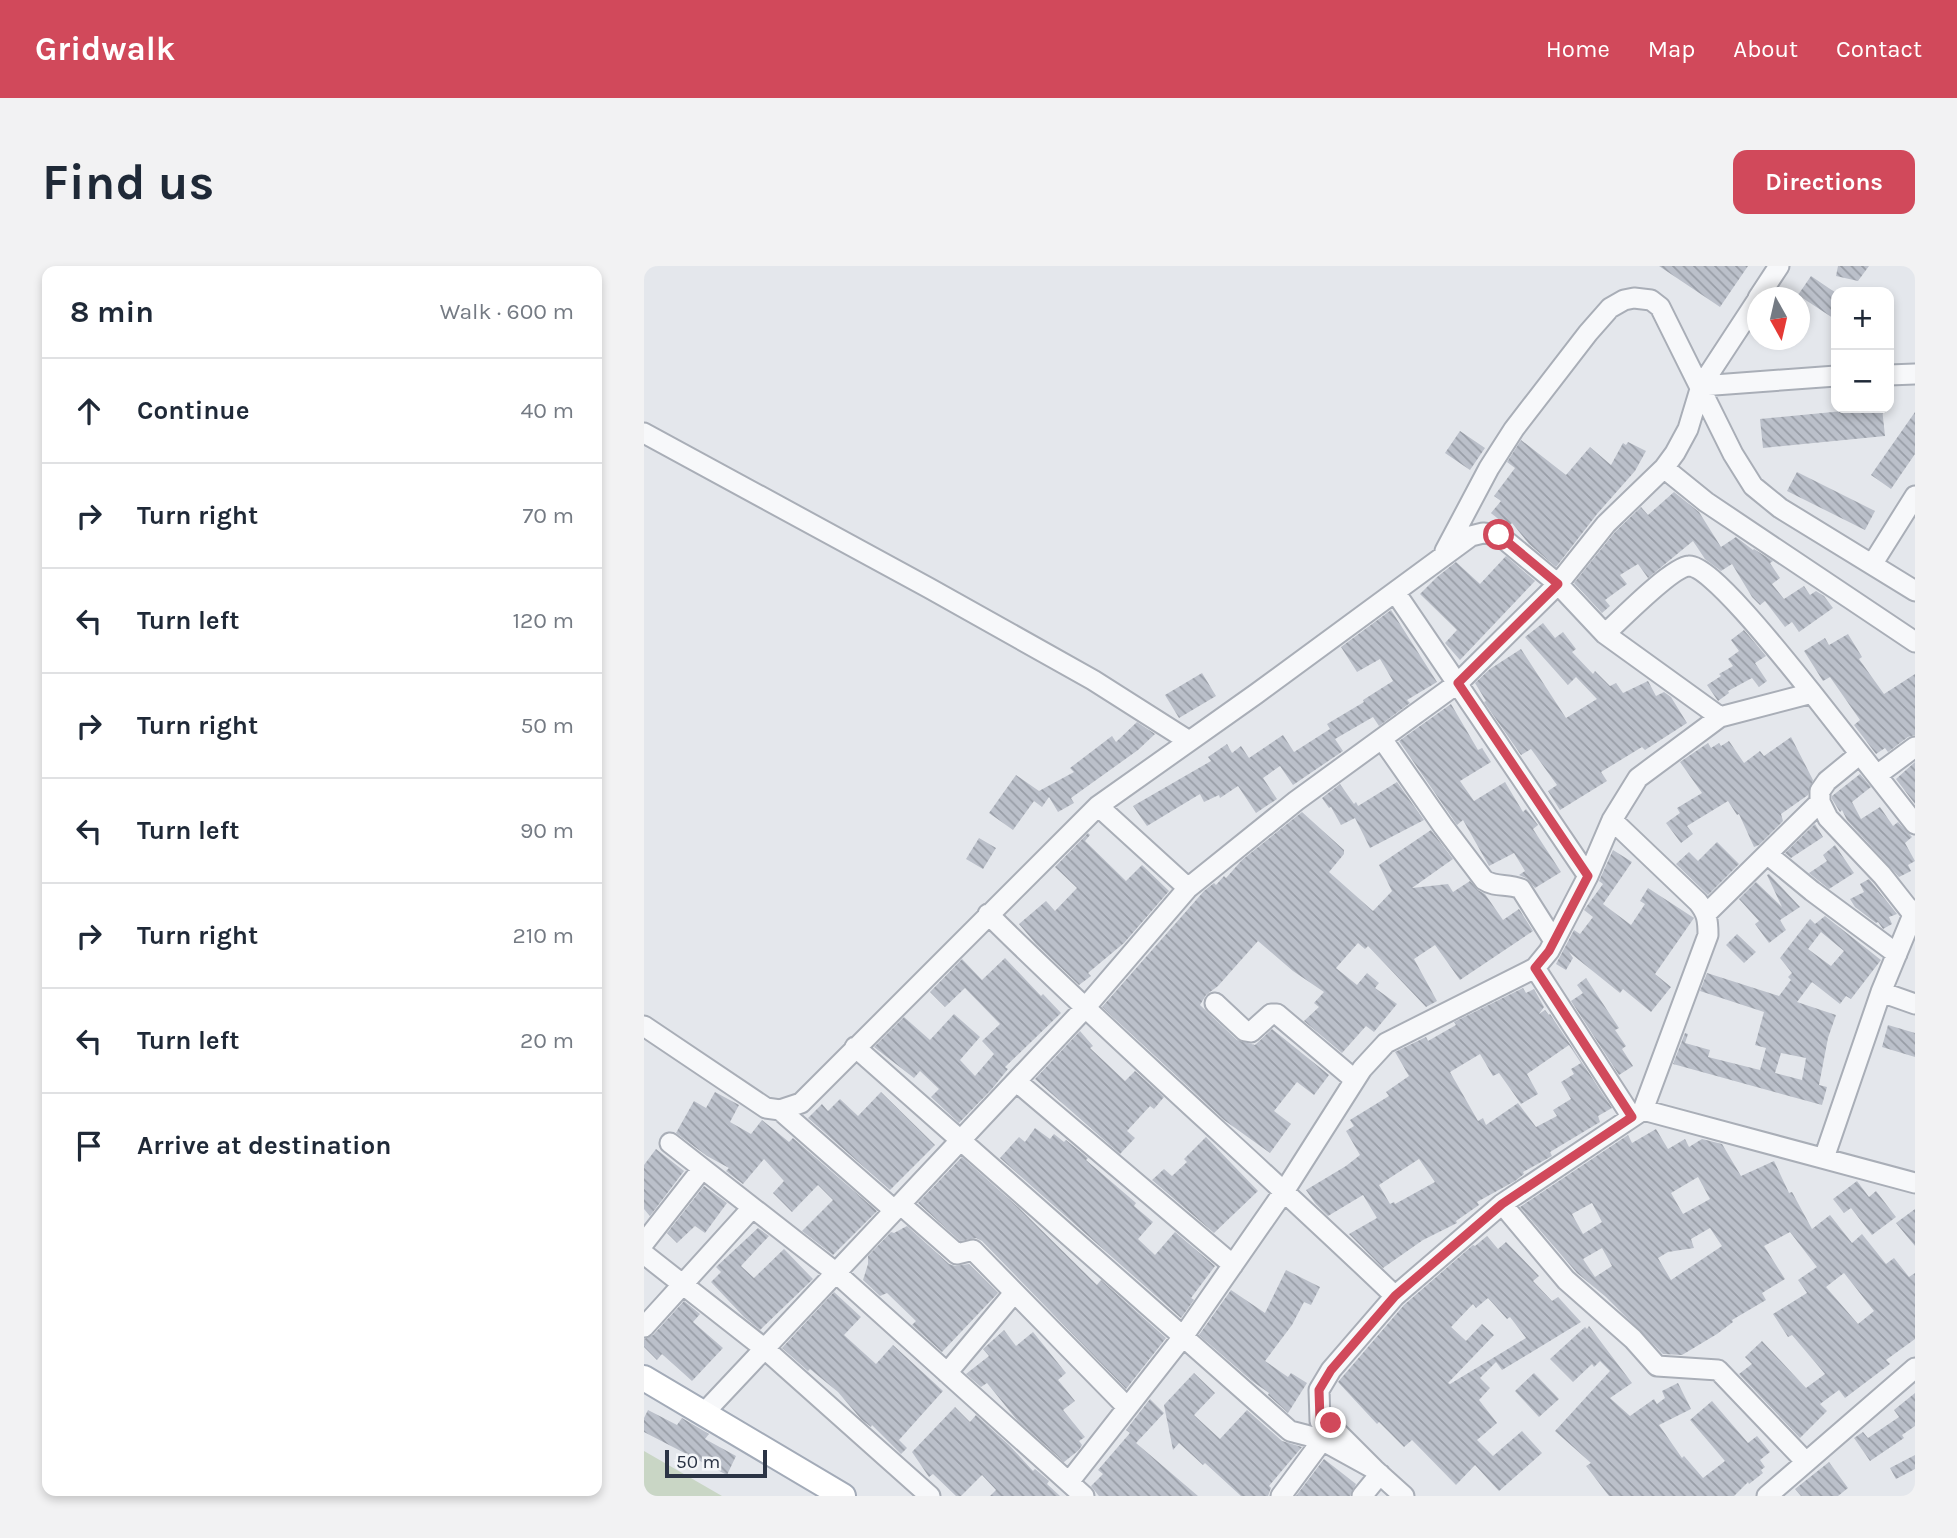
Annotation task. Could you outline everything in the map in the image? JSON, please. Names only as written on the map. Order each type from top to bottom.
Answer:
[{"type":"main road","points":[[644,1378],[843,1496]]},
{"type":"street","points":[[1764,287],[1776,267]]},
{"type":"street","points":[[1443,555],[1489,468],[1514,429],[1610,308],[1634,298],[1651,300],[1660,307],[1702,386],[1733,454],[1753,486],[1780,508],[1914,588]]},
{"type":"street","points":[[703,1414],[1017,1082],[1188,888],[1296,801],[1458,683],[1558,584],[1606,524],[1664,468],[1688,429],[1702,386],[1747,315]]},
{"type":"street","points":[[1894,375],[1915,374]]},
{"type":"street","points":[[1702,386],[1831,376]]},
{"type":"street","points":[[644,433],[1093,680],[1189,741]]},
{"type":"street","points":[[1664,468],[1706,502],[1915,642]]},
{"type":"street","points":[[1872,563],[1915,496]]},
{"type":"street","points":[[644,1026],[766,1108],[780,1110],[801,1103],[1098,806],[1471,536],[1483,533],[1499,535],[1558,584],[1605,634],[1720,717]]},
{"type":"street","points":[[1605,634],[1672,573],[1688,566],[1700,568],[1726,591],[1812,693],[1915,824]]},
{"type":"street","points":[[1395,592],[1588,876]]},
{"type":"street","points":[[1069,1482],[1182,1338],[1285,1190],[1362,1069],[1386,1043],[1535,968],[1554,941],[1588,876],[1612,820],[1638,778],[1720,717],[1812,693]]},
{"type":"street","points":[[1382,739],[1443,827],[1484,880],[1492,885],[1521,889],[1554,941]]},
{"type":"street","points":[[1877,775],[1915,747]]},
{"type":"street","points":[[1824,1158],[1881,992],[1914,915],[1828,818],[1820,802],[1820,791],[1827,781],[1860,754]]},
{"type":"street","points":[[1707,913],[1820,802]]},
{"type":"street","points":[[1098,806],[1188,888]]},
{"type":"street","points":[[1282,1496],[1323,1434],[1319,1390],[1331,1370],[1395,1296],[1502,1204],[1637,1113],[1708,935],[1707,913],[1612,820]]},
{"type":"street","points":[[1768,854],[1897,954]]},
{"type":"street","points":[[988,914],[1084,1009],[1285,1190],[1395,1296]]},
{"type":"street","points":[[1535,968],[1637,1113],[1915,1183]]},
{"type":"street","points":[[1881,992],[1915,1004]]},
{"type":"street","points":[[1215,1003],[1245,1031],[1251,1032],[1271,1014],[1277,1014],[1356,1080]]},
{"type":"street","points":[[855,1047],[1290,1431],[1323,1434],[1377,1472],[1404,1496]]},
{"type":"street","points":[[1017,1082],[1233,1265]]},
{"type":"street","points":[[780,1110],[957,1254],[973,1250],[1127,1407]]},
{"type":"street","points":[[670,1143],[835,1272],[1084,1496]]},
{"type":"street","points":[[644,1243],[702,1169]]},
{"type":"street","points":[[1502,1204],[1566,1280],[1633,1339],[1657,1366],[1718,1370],[1805,1462]]},
{"type":"street","points":[[644,1327],[752,1208]]},
{"type":"street","points":[[644,1254],[765,1349],[930,1496]]},
{"type":"street","points":[[947,1373],[1014,1293]]},
{"type":"street","points":[[1767,1496],[1915,1368]]},
{"type":"street","points":[[1362,1496],[1377,1472]]},
{"type":"green space","points":[[644,1451],[722,1496],[644,1496]]},
{"type":"building","points":[[1659,266],[1748,266],[1720,307]]},
{"type":"building","points":[[1838,266],[1869,266],[1858,281],[1836,276]]},
{"type":"building","points":[[1811,276],[1831,290],[1831,317],[1810,303],[1810,287],[1803,287]]},
{"type":"building","points":[[1831,412],[1883,413],[1885,436],[1763,448],[1760,419]]},
{"type":"building","points":[[1915,412],[1915,454],[1891,489],[1871,475]]},
{"type":"building","points":[[1460,431],[1485,448],[1470,470],[1445,453]]},
{"type":"building","points":[[1521,440],[1566,475],[1590,447],[1611,465],[1623,443],[1626,445],[1628,442],[1646,451],[1635,471],[1556,567],[1529,544],[1512,523],[1508,527],[1491,513],[1501,501],[1494,496],[1515,468],[1507,462]]},
{"type":"building","points":[[1797,472],[1875,511],[1865,530],[1787,491]]},
{"type":"building","points":[[1674,492],[1699,512],[1721,547],[1736,537],[1773,561],[1770,563],[1780,578],[1772,584],[1784,599],[1804,586],[1810,595],[1816,591],[1824,596],[1833,608],[1799,632],[1792,622],[1785,627],[1765,601],[1760,605],[1752,597],[1732,564],[1721,571],[1705,559],[1693,541],[1648,578],[1638,564],[1620,575],[1627,584],[1605,600],[1610,606],[1602,613],[1574,583],[1615,532],[1641,507],[1648,515]]},
{"type":"building","points":[[1506,556],[1535,581],[1460,660],[1445,643],[1457,630],[1420,594],[1456,562],[1480,584]]},
{"type":"building","points":[[1391,610],[1437,682],[1407,700],[1410,703],[1379,726],[1373,717],[1335,739],[1343,751],[1293,785],[1280,766],[1263,778],[1277,799],[1256,813],[1238,786],[1220,798],[1219,795],[1204,802],[1200,794],[1147,826],[1133,806],[1211,761],[1208,757],[1227,744],[1232,753],[1241,746],[1249,758],[1283,735],[1294,752],[1330,729],[1327,724],[1393,681],[1380,659],[1357,672],[1341,647]]},
{"type":"building","points":[[1543,623],[1555,638],[1563,632],[1576,649],[1572,652],[1593,674],[1595,671],[1610,686],[1616,683],[1623,693],[1648,681],[1656,696],[1664,692],[1671,697],[1687,723],[1645,750],[1642,747],[1601,772],[1607,781],[1560,810],[1548,791],[1557,785],[1531,749],[1521,755],[1484,702],[1486,701],[1475,683],[1490,669],[1521,649],[1566,718],[1597,699],[1576,677],[1568,685],[1525,637]]},
{"type":"building","points":[[1744,630],[1766,656],[1755,663],[1767,681],[1759,687],[1752,678],[1728,691],[1729,693],[1718,701],[1707,685],[1733,666],[1728,659],[1739,651],[1731,640]]},
{"type":"building","points":[[1848,634],[1862,657],[1859,659],[1884,694],[1915,674],[1915,735],[1888,752],[1885,748],[1876,754],[1854,725],[1860,720],[1830,677],[1823,681],[1804,651],[1825,638],[1829,645]]},
{"type":"building","points":[[1202,673],[1216,696],[1179,718],[1165,695]]},
{"type":"building","points":[[1451,704],[1478,750],[1482,748],[1491,762],[1460,781],[1474,801],[1505,782],[1523,812],[1526,809],[1538,825],[1533,829],[1561,872],[1535,888],[1519,875],[1525,871],[1514,853],[1489,866],[1463,820],[1457,825],[1399,741]]},
{"type":"building","points":[[1137,722],[1155,734],[1138,750],[1071,798],[1074,803],[1058,812],[1049,797],[1042,807],[1034,801],[1013,830],[989,813],[1016,775],[1039,791],[1074,772],[1070,768],[1112,736],[1116,742]]},
{"type":"building","points":[[1791,737],[1813,780],[1808,795],[1781,814],[1783,821],[1759,845],[1754,847],[1739,814],[1737,815],[1728,801],[1687,826],[1693,834],[1681,843],[1666,823],[1680,813],[1677,808],[1702,793],[1680,762],[1708,743],[1711,748],[1729,741],[1744,763],[1760,751],[1764,756]]},
{"type":"building","points":[[1915,762],[1915,804],[1896,779]]},
{"type":"building","points":[[1860,774],[1871,787],[1852,802],[1861,819],[1880,807],[1893,826],[1898,822],[1912,837],[1905,843],[1915,861],[1908,865],[1911,871],[1899,877],[1847,820],[1842,810],[1840,812],[1832,799],[1832,796]]},
{"type":"building","points":[[1397,782],[1424,820],[1370,848],[1355,818],[1341,825],[1331,807],[1329,808],[1322,798],[1340,784],[1358,806]]},
{"type":"building","points":[[1302,812],[1344,850],[1344,854],[1329,872],[1373,911],[1392,891],[1379,865],[1431,830],[1453,859],[1412,888],[1448,884],[1453,892],[1470,881],[1485,894],[1503,920],[1519,909],[1533,931],[1460,980],[1435,945],[1414,959],[1437,1001],[1426,1007],[1368,946],[1365,949],[1358,943],[1336,968],[1357,985],[1367,973],[1379,983],[1375,988],[1397,1004],[1374,1032],[1366,1026],[1342,1053],[1304,1021],[1319,1007],[1314,1003],[1324,992],[1293,971],[1258,941],[1218,986],[1206,995],[1200,1005],[1237,1040],[1255,1045],[1272,1029],[1329,1075],[1314,1095],[1297,1082],[1274,1111],[1291,1124],[1270,1153],[1224,1120],[1102,1007],[1204,891],[1214,883],[1216,885],[1224,876],[1226,878],[1242,860]]},
{"type":"building","points":[[1815,824],[1823,837],[1791,858],[1785,853]]},
{"type":"building","points":[[1088,833],[1090,835],[1085,841],[1126,881],[1142,865],[1169,891],[1124,943],[1088,973],[1091,976],[1079,985],[1019,924],[1046,901],[1055,911],[1077,888],[1055,867]]},
{"type":"building","points":[[979,838],[996,848],[983,869],[966,859]]},
{"type":"building","points":[[1717,842],[1739,864],[1708,895],[1676,864],[1689,852],[1698,861]]},
{"type":"building","points":[[1835,845],[1854,873],[1829,889],[1809,873],[1827,861],[1823,855]]},
{"type":"building","points":[[1613,850],[1632,862],[1603,904],[1631,925],[1645,904],[1640,901],[1648,888],[1694,918],[1655,974],[1671,987],[1651,1012],[1623,989],[1620,993],[1569,952],[1573,958],[1566,970],[1556,964],[1574,930],[1580,934],[1593,917],[1584,910],[1603,884],[1599,881]]},
{"type":"building","points":[[1769,874],[1800,907],[1780,920],[1786,930],[1769,943],[1755,924],[1759,921],[1739,899],[1756,882],[1782,907],[1767,875]]},
{"type":"building","points":[[1869,879],[1897,914],[1889,917],[1892,924],[1883,929],[1878,922],[1855,907],[1850,899],[1864,892],[1860,884]]},
{"type":"building","points":[[1825,916],[1881,960],[1851,999],[1846,996],[1840,1004],[1812,982],[1797,1002],[1836,1015],[1828,1038],[1819,1085],[1827,1087],[1822,1105],[1673,1064],[1685,1033],[1688,1034],[1685,1043],[1710,1050],[1708,1057],[1760,1070],[1766,1048],[1755,1045],[1764,1012],[1700,991],[1707,973],[1779,996],[1791,980],[1788,977],[1792,973],[1780,958],[1810,919],[1815,924]],"holes":[[[1821,932],[1844,951],[1831,966],[1808,949]],[[1781,1053],[1806,1058],[1802,1080],[1775,1073]]]},
{"type":"building","points":[[1737,934],[1756,952],[1744,963],[1726,945]]},
{"type":"building","points":[[1005,958],[1061,1013],[1005,1067],[1008,1069],[991,1090],[959,1123],[931,1097],[939,1089],[920,1071],[914,1078],[874,1047],[904,1017],[930,1040],[954,1014],[980,1037],[960,1060],[975,1076],[994,1054],[982,1041],[1000,1024],[965,988],[945,1007],[930,992],[962,959],[982,980]]},
{"type":"building","points":[[1586,978],[1619,1028],[1615,1030],[1626,1046],[1622,1049],[1633,1066],[1619,1075],[1571,1001],[1583,993],[1577,985]]},
{"type":"building","points":[[1523,988],[1526,993],[1534,989],[1544,1007],[1539,1014],[1545,1010],[1550,1014],[1612,1108],[1598,1116],[1600,1122],[1550,1152],[1552,1156],[1477,1202],[1479,1205],[1456,1221],[1457,1223],[1423,1240],[1383,1268],[1349,1234],[1377,1218],[1363,1195],[1328,1216],[1306,1190],[1360,1155],[1346,1131],[1354,1126],[1350,1120],[1389,1096],[1386,1092],[1409,1076],[1395,1052],[1426,1037],[1428,1041],[1456,1025],[1454,1022]],"holes":[[[1569,1045],[1581,1063],[1571,1069],[1574,1074],[1561,1082],[1571,1099],[1553,1110],[1557,1116],[1536,1127],[1518,1103],[1486,1125],[1483,1118],[1478,1121],[1450,1072],[1480,1054],[1493,1076],[1499,1073],[1521,1104],[1538,1094],[1527,1074]],[[1419,1159],[1435,1182],[1395,1204],[1390,1204],[1379,1185]]]},
{"type":"building","points":[[1888,1025],[1915,1033],[1915,1057],[1882,1047]]},
{"type":"building","points":[[1080,1031],[1093,1046],[1090,1048],[1125,1081],[1135,1071],[1164,1097],[1154,1109],[1150,1106],[1127,1131],[1135,1138],[1120,1154],[1035,1079]]},
{"type":"building","points":[[715,1092],[739,1105],[730,1122],[751,1134],[762,1120],[789,1142],[793,1138],[877,1211],[833,1255],[802,1231],[833,1200],[818,1185],[792,1212],[773,1193],[784,1181],[764,1159],[743,1184],[726,1171],[729,1168],[707,1156],[676,1133],[694,1101],[706,1108]]},
{"type":"building","points":[[881,1092],[935,1145],[890,1190],[808,1118],[822,1104],[828,1111],[840,1099],[858,1116]]},
{"type":"building","points":[[1035,1128],[1050,1139],[1054,1134],[1064,1142],[1066,1140],[1136,1203],[1134,1206],[1153,1222],[1138,1239],[1155,1255],[1175,1232],[1215,1266],[1191,1298],[1194,1300],[1181,1318],[1000,1158],[1019,1137],[1025,1142]]},
{"type":"building","points":[[1656,1129],[1668,1149],[1685,1139],[1689,1147],[1702,1139],[1722,1144],[1741,1176],[1774,1161],[1789,1193],[1792,1192],[1812,1229],[1830,1215],[1852,1243],[1862,1234],[1886,1264],[1894,1258],[1909,1277],[1915,1273],[1915,1339],[1886,1360],[1890,1364],[1845,1398],[1839,1390],[1820,1404],[1827,1411],[1800,1438],[1739,1374],[1752,1364],[1745,1357],[1762,1341],[1806,1388],[1825,1374],[1792,1335],[1788,1337],[1773,1314],[1807,1293],[1798,1280],[1817,1267],[1790,1232],[1764,1246],[1785,1279],[1762,1293],[1766,1300],[1682,1355],[1663,1354],[1606,1297],[1577,1273],[1520,1207],[1628,1135],[1632,1143]],"holes":[[[1698,1177],[1710,1199],[1683,1214],[1671,1193]],[[1592,1203],[1602,1222],[1583,1234],[1572,1214]],[[1710,1228],[1722,1246],[1671,1280],[1658,1258],[1668,1252],[1694,1248],[1691,1239]],[[1602,1248],[1612,1266],[1595,1277],[1583,1259]],[[1844,1273],[1874,1311],[1858,1324],[1826,1287]]]},
{"type":"building","points":[[1206,1137],[1258,1191],[1214,1233],[1152,1180],[1164,1169],[1172,1176],[1187,1162],[1184,1159]]},
{"type":"building","points":[[656,1149],[684,1171],[650,1216],[644,1209],[644,1165]]},
{"type":"building","points":[[962,1157],[1018,1207],[1097,1285],[1101,1280],[1166,1338],[1126,1389],[982,1241],[976,1238],[960,1241],[918,1203]]},
{"type":"building","points":[[1857,1181],[1869,1197],[1876,1191],[1896,1217],[1872,1235],[1851,1208],[1844,1213],[1833,1199]]},
{"type":"building","points":[[704,1186],[727,1203],[705,1233],[695,1226],[677,1243],[667,1233]]},
{"type":"building","points":[[1915,1209],[1915,1246],[1896,1223]]},
{"type":"building","points":[[907,1226],[949,1264],[969,1264],[998,1293],[942,1352],[912,1325],[916,1321],[887,1293],[880,1296],[863,1280],[868,1256],[891,1232]]},
{"type":"building","points":[[758,1228],[769,1236],[741,1266],[754,1278],[784,1249],[813,1279],[760,1330],[711,1282],[721,1272],[716,1267]]},
{"type":"building","points":[[1487,1236],[1498,1249],[1506,1242],[1539,1276],[1533,1281],[1552,1301],[1558,1297],[1581,1322],[1502,1370],[1496,1362],[1480,1378],[1490,1388],[1479,1400],[1497,1423],[1477,1440],[1493,1456],[1522,1431],[1542,1453],[1499,1491],[1475,1465],[1456,1485],[1412,1440],[1404,1447],[1379,1422],[1377,1424],[1338,1382],[1404,1305]],"holes":[[[1488,1298],[1507,1319],[1510,1317],[1526,1338],[1448,1383],[1494,1335],[1482,1324],[1466,1341],[1451,1327],[1473,1304],[1476,1308]]]},
{"type":"building","points":[[1286,1270],[1320,1287],[1311,1305],[1304,1302],[1292,1325],[1265,1361],[1288,1377],[1291,1373],[1307,1383],[1288,1413],[1268,1395],[1269,1393],[1199,1335],[1231,1290],[1265,1313]]},
{"type":"building","points":[[834,1292],[861,1317],[844,1335],[876,1364],[893,1345],[943,1391],[899,1440],[907,1448],[901,1454],[872,1425],[871,1427],[861,1419],[838,1392],[782,1348]]},
{"type":"building","points":[[684,1301],[700,1314],[693,1322],[723,1348],[692,1381],[662,1354],[657,1360],[644,1347],[644,1339],[653,1335]]},
{"type":"building","points":[[1589,1326],[1632,1383],[1610,1398],[1630,1416],[1654,1399],[1657,1404],[1665,1398],[1662,1391],[1678,1383],[1691,1409],[1659,1425],[1682,1458],[1684,1456],[1703,1478],[1725,1461],[1690,1420],[1712,1401],[1748,1443],[1757,1436],[1770,1452],[1760,1460],[1765,1467],[1761,1470],[1763,1473],[1749,1484],[1748,1482],[1734,1496],[1609,1496],[1586,1466],[1591,1463],[1555,1431],[1610,1371],[1600,1361],[1594,1367],[1592,1364],[1573,1382],[1550,1359]]},
{"type":"building","points":[[1004,1330],[1016,1346],[1033,1332],[1066,1373],[1058,1380],[1075,1401],[1063,1410],[1085,1437],[1079,1441],[1082,1445],[1079,1450],[1064,1462],[1017,1420],[987,1383],[981,1387],[966,1374],[989,1356],[983,1349]]},
{"type":"building","points":[[1194,1373],[1215,1393],[1194,1415],[1220,1439],[1247,1410],[1282,1441],[1302,1447],[1269,1486],[1271,1488],[1268,1496],[1241,1496],[1179,1443],[1173,1450],[1164,1405]]},
{"type":"building","points":[[1534,1373],[1559,1399],[1539,1417],[1515,1391]]},
{"type":"building","points":[[1915,1393],[1915,1426],[1902,1435],[1904,1438],[1870,1461],[1854,1438],[1863,1432],[1868,1438],[1899,1417],[1894,1410]]},
{"type":"building","points":[[1150,1399],[1164,1413],[1136,1443],[1198,1496],[1099,1496],[1091,1486],[1103,1474],[1098,1470],[1130,1433],[1126,1430]]},
{"type":"building","points":[[955,1407],[970,1422],[976,1415],[1033,1471],[1035,1469],[1049,1481],[1047,1484],[1060,1496],[990,1496],[996,1490],[982,1475],[961,1496],[956,1496],[933,1474],[929,1477],[912,1452]]},
{"type":"building","points":[[648,1410],[677,1425],[682,1418],[709,1434],[705,1439],[736,1456],[727,1475],[644,1432],[644,1418]]},
{"type":"building","points":[[1915,1455],[1915,1469],[1896,1479],[1890,1468]]},
{"type":"building","points":[[1324,1459],[1356,1484],[1350,1496],[1296,1496]]},
{"type":"building","points":[[1829,1462],[1848,1488],[1838,1496],[1801,1496],[1795,1489]]},
{"type":"route","points":[[1331,1423],[1320,1420],[1319,1390],[1331,1370],[1395,1296],[1502,1204],[1632,1117],[1535,968],[1549,951],[1588,876],[1458,683],[1558,584],[1499,535]]}]
